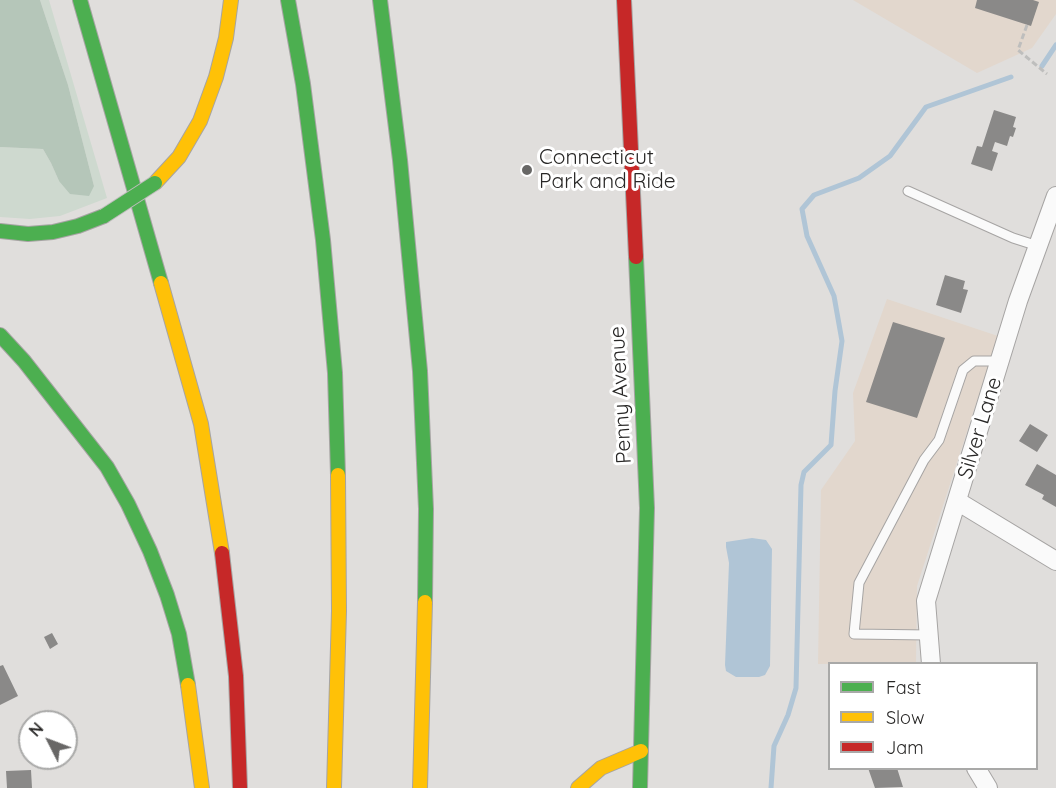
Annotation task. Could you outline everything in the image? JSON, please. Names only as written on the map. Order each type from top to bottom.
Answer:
[{"type":"main road","points":[[80,0],[201,424],[224,568],[236,676],[240,788]]},
{"type":"main road","points":[[0,231],[28,234],[53,232],[78,226],[104,216],[155,183],[179,157],[200,121],[216,77],[226,38],[231,0]]},
{"type":"main road","points":[[288,0],[305,95],[323,240],[335,373],[339,493],[339,611],[334,788]]},
{"type":"main road","points":[[380,0],[400,160],[420,371],[426,509],[424,689],[420,788]]},
{"type":"main road","name":"Penny Avenue","points":[[624,0],[647,508],[640,788]]},
{"type":"main road","points":[[0,335],[24,361],[107,467],[128,504],[150,551],[179,634],[189,687],[202,788]]},
{"type":"main road","points":[[578,788],[601,768],[641,752]]},
{"type":"street","name":"Silver Lane","points":[[931,662],[926,601],[1000,361],[1056,196]]},
{"type":"street","points":[[957,501],[1056,561]]},
{"type":"street","points":[[977,770],[988,788]]},
{"type":"lane","points":[[908,191],[1013,238],[1038,246]]},
{"type":"lane","points":[[928,635],[854,634],[859,583],[924,460],[939,440],[963,370],[974,361],[1000,361]]},
{"type":"path","points":[[1027,25],[1018,50],[1047,74]]},
{"type":"shaded area","points":[[40,0],[49,0],[107,198],[60,216],[30,219],[0,217],[0,147],[43,149],[59,181],[94,186],[68,85]]},
{"type":"shaded area","points":[[853,0],[1056,0],[1056,14],[1032,48],[977,73]]},
{"type":"shaded area","points":[[887,299],[998,336],[917,586],[916,662],[818,664],[821,490],[855,441],[853,393]]},
{"type":"green space","points":[[0,0],[40,0],[68,85],[94,186],[89,196],[70,194],[59,181],[43,149],[0,147]]},
{"type":"water","points":[[752,538],[766,540],[772,549],[770,666],[765,675],[759,677],[736,677],[726,671],[725,665],[729,563],[726,542]]},
{"type":"building","points":[[977,0],[1033,0],[1039,2],[1031,26],[975,8]]},
{"type":"building","points":[[994,110],[1016,117],[1013,127],[1016,128],[1007,146],[995,142],[992,151],[998,153],[992,171],[971,164],[977,146],[982,147]]},
{"type":"building","points":[[945,275],[965,281],[963,289],[968,290],[961,313],[936,305]]},
{"type":"building","points":[[893,322],[945,338],[917,418],[866,402]]},
{"type":"building","points":[[1030,424],[1048,435],[1037,452],[1019,441]]},
{"type":"building","points":[[1037,464],[1056,475],[1056,507],[1042,499],[1044,495],[1025,485]]},
{"type":"building","points":[[52,633],[58,644],[50,649],[44,637]]},
{"type":"building","points":[[3,665],[18,696],[0,705],[0,666]]},
{"type":"building","points":[[31,770],[32,788],[7,788],[6,771]]},
{"type":"building","points":[[869,770],[898,770],[903,787],[875,788]]},
{"type":"waterway","points":[[1042,66],[1056,45]]},
{"type":"waterway","points":[[771,788],[774,746],[788,715],[796,688],[801,485],[804,472],[831,445],[842,341],[834,296],[807,236],[802,209],[814,195],[859,178],[890,156],[926,107],[1011,77]]},
{"type":"traffic: fast","points":[[80,0],[161,283]]},
{"type":"traffic: fast","points":[[288,0],[303,84],[323,240],[335,373],[338,475]]},
{"type":"traffic: fast","points":[[380,0],[400,160],[420,371],[426,509],[425,602]]},
{"type":"traffic: fast","points":[[104,216],[155,183]]},
{"type":"traffic: fast","points":[[0,231],[28,234],[53,232],[104,216]]},
{"type":"traffic: fast","points":[[636,257],[647,508],[640,788]]},
{"type":"traffic: fast","points":[[0,335],[24,361],[107,467],[128,504],[167,595],[179,634],[188,685]]},
{"type":"traffic: slow","points":[[155,183],[179,157],[200,121],[216,77],[226,38],[231,0]]},
{"type":"traffic: slow","points":[[161,283],[201,424],[222,553]]},
{"type":"traffic: slow","points":[[334,788],[339,611],[338,475]]},
{"type":"traffic: slow","points":[[420,788],[425,602]]},
{"type":"traffic: slow","points":[[188,685],[202,788]]},
{"type":"traffic: slow","points":[[578,788],[601,768],[641,751]]},
{"type":"traffic: jam","points":[[624,0],[636,257]]},
{"type":"traffic: jam","points":[[222,553],[236,676],[240,788]]},
{"type":"place","name":"Connecticut Park and Ride","points":[[527,170]]}]
